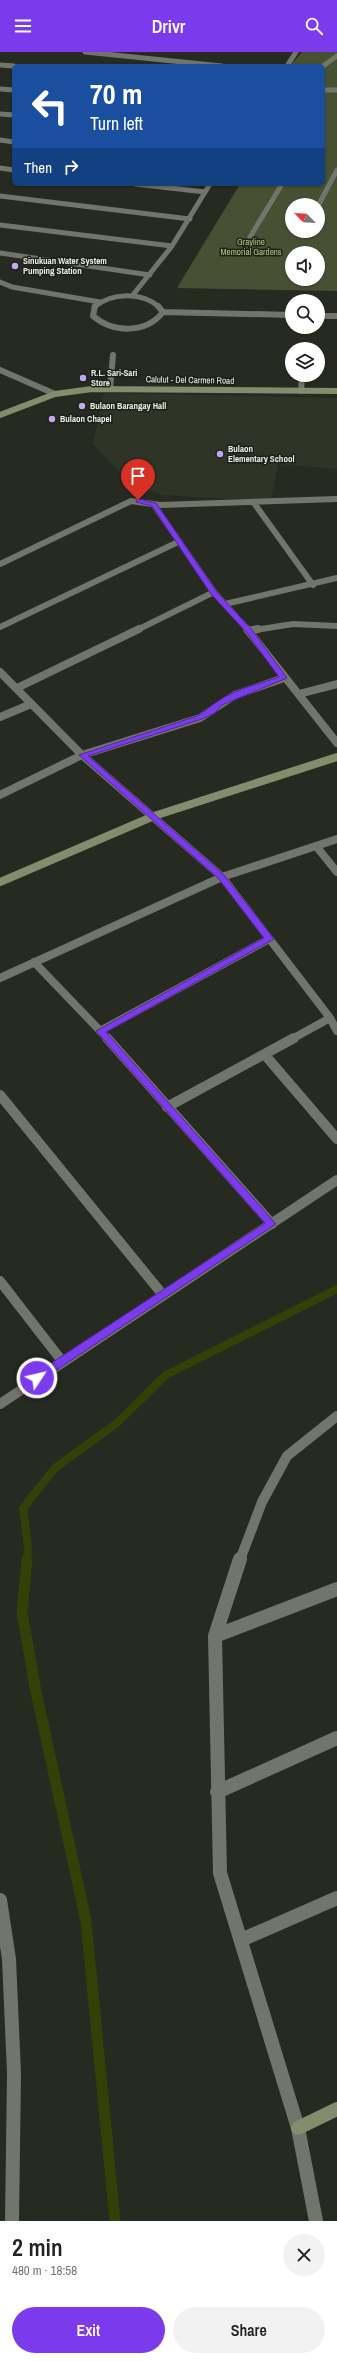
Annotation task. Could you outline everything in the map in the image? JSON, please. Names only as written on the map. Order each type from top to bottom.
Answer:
[{"type":"main road","name":"Calulut - Del Carmen Road","points":[[0,415],[55,394],[78,390],[110,388],[337,391]]},
{"type":"main road","points":[[0,882],[154,816],[337,757]]},
{"type":"main road","points":[[298,2128],[337,2109]]},
{"type":"street","points":[[85,52],[202,64]]},
{"type":"street","points":[[288,64],[296,52]]},
{"type":"street","points":[[325,65],[337,56]]},
{"type":"street","points":[[0,65],[12,66]]},
{"type":"street","points":[[0,89],[12,90]]},
{"type":"street","points":[[325,90],[337,90]]},
{"type":"street","points":[[0,114],[12,115]]},
{"type":"street","points":[[0,140],[12,142]]},
{"type":"street","points":[[0,168],[12,170]]},
{"type":"street","points":[[322,198],[337,170]]},
{"type":"street","points":[[325,183],[337,184]]},
{"type":"street","points":[[152,186],[205,192]]},
{"type":"street","points":[[132,296],[172,246],[190,220],[209,186]]},
{"type":"street","points":[[250,237],[281,186]]},
{"type":"street","points":[[0,196],[190,220]]},
{"type":"street","points":[[0,225],[172,246]]},
{"type":"street","points":[[0,253],[150,275]]},
{"type":"street","points":[[0,282],[12,287],[100,302]]},
{"type":"street","points":[[132,296],[148,298],[159,304],[163,312],[160,318],[151,324],[138,327],[113,327],[104,324],[93,316],[94,306],[114,297],[132,296]]},
{"type":"street","points":[[163,312],[285,316]]},
{"type":"street","points":[[325,316],[337,316]]},
{"type":"street","points":[[110,388],[113,355]]},
{"type":"street","points":[[0,370],[55,394]]},
{"type":"street","points":[[301,391],[302,382]]},
{"type":"street","points":[[0,564],[131,500],[154,505],[336,500]]},
{"type":"street","points":[[254,503],[313,585]]},
{"type":"street","points":[[154,505],[178,542],[214,592],[249,631],[284,678],[299,694],[337,743]]},
{"type":"street","points":[[0,626],[178,542]]},
{"type":"street","points":[[225,604],[313,585],[337,578]]},
{"type":"street","points":[[17,688],[214,592]]},
{"type":"street","points":[[249,631],[268,625],[292,622],[337,626]]},
{"type":"street","points":[[0,672],[82,755],[154,816],[222,877],[330,1018],[337,1031]]},
{"type":"street","points":[[0,795],[82,755],[200,718],[212,711],[219,703],[245,691],[284,678]]},
{"type":"street","points":[[299,694],[337,684]]},
{"type":"street","points":[[0,717],[31,704]]},
{"type":"street","points":[[0,978],[222,877],[337,839]]},
{"type":"street","points":[[316,846],[337,872]]},
{"type":"street","points":[[100,1031],[269,939]]},
{"type":"street","points":[[34,962],[100,1031],[272,1224]]},
{"type":"street","points":[[167,1107],[265,1056],[330,1018]]},
{"type":"street","points":[[265,1056],[337,1139]]},
{"type":"street","points":[[0,1095],[163,1295]]},
{"type":"street","points":[[0,1404],[62,1361],[337,1180]]},
{"type":"street","points":[[0,1281],[62,1361]]},
{"type":"street","points":[[316,2221],[298,2128],[220,1873],[217,1792],[215,1636],[247,1537],[262,1502],[287,1456],[337,1416]]},
{"type":"street","points":[[215,1636],[337,1589]]},
{"type":"street","points":[[217,1792],[337,1738]]},
{"type":"street","points":[[241,1940],[337,1898]]},
{"type":"street","points":[[0,1900],[9,1959],[14,2073],[12,2221]]},
{"type":"shaded area","name":"Bulaon Elementary School","points":[[104,393],[337,398],[337,469],[278,464],[271,501],[161,495],[127,480],[93,444]]},
{"type":"green space","name":"Grayline Memorial Gardens","points":[[302,52],[337,52],[337,291],[177,288],[239,186],[325,186],[325,64],[292,64]]},
{"type":"waterway","points":[[27,1560],[28,1547],[23,1508],[55,1468],[117,1423],[166,1375],[337,1289]]},
{"type":"waterway","points":[[27,1559],[22,1612],[35,1687],[86,1921],[115,2221]]},
{"type":"place","name":"Sinukuan Water System Pumping Station","points":[[15,266]]},
{"type":"place","name":"R.L. Sari-Sari Store","points":[[83,378]]},
{"type":"place","name":"Bulaon Barangay Hall","points":[[82,406]]},
{"type":"place","name":"Bulaon Chapel","points":[[52,419]]},
{"type":"place","name":"Bulaon Elementary School","points":[[220,454]]},
{"type":"route","points":[[37,1378],[272,1224],[100,1031],[269,939],[222,877],[154,816],[82,755],[200,718],[212,711],[219,703],[245,691],[284,678],[249,631],[214,592],[178,542],[154,505],[146,501],[138,500]]}]
